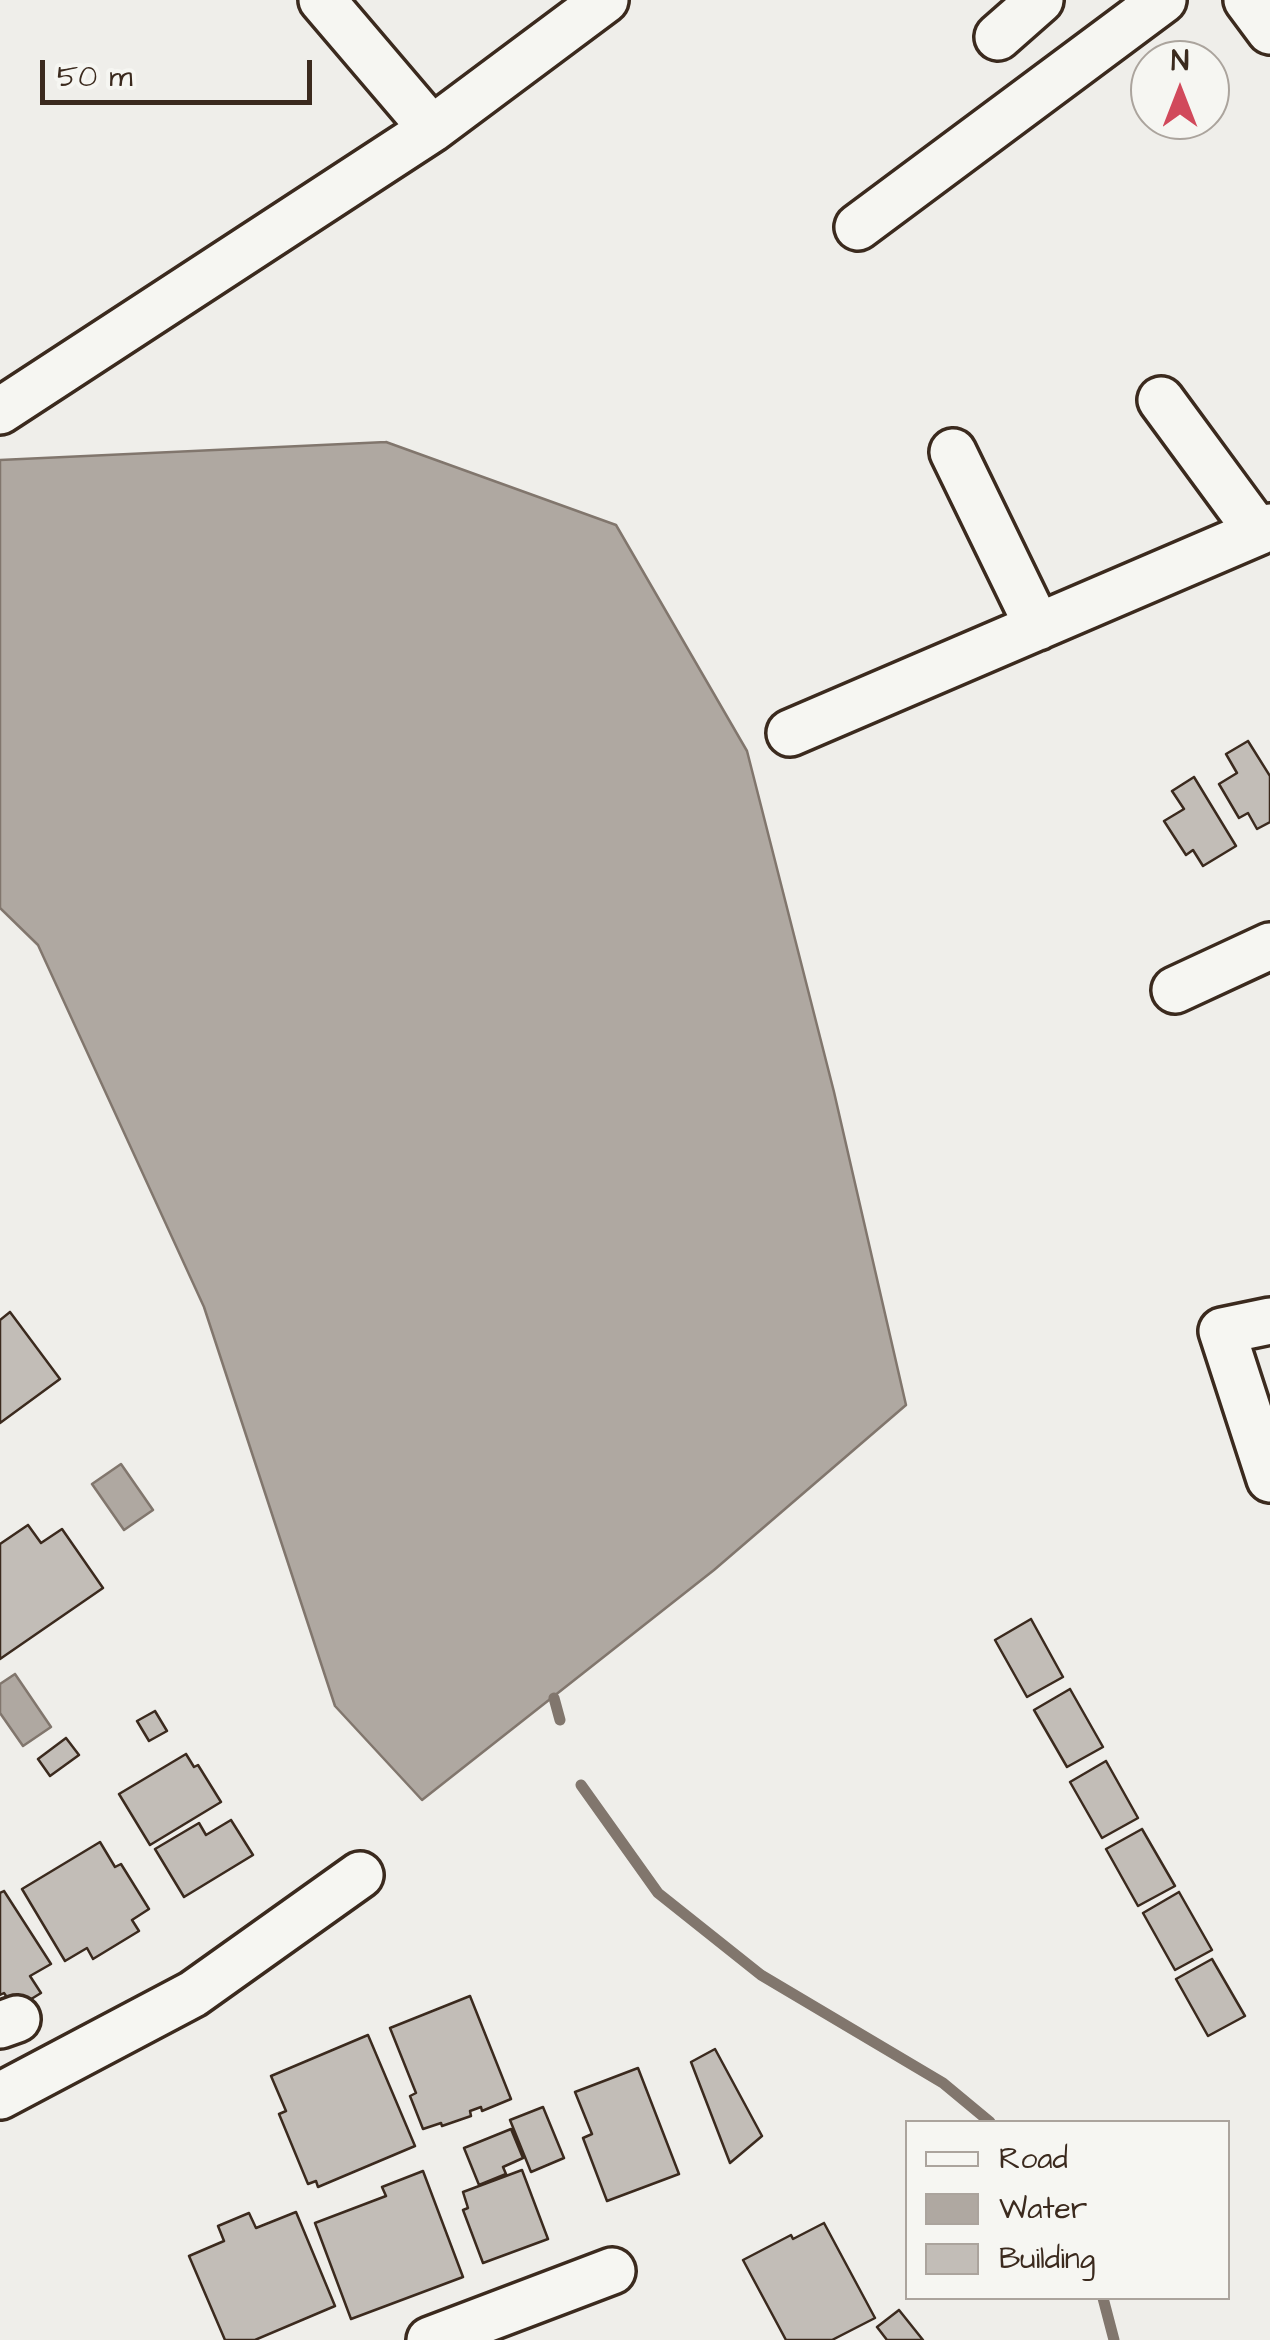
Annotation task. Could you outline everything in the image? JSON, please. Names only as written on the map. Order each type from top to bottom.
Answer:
[{"type":"street","points":[[322,0],[432,129]]},
{"type":"street","points":[[0,412],[432,129],[605,0]]},
{"type":"street","points":[[998,37],[1040,0]]},
{"type":"street","points":[[858,228],[1163,0]]},
{"type":"street","points":[[1247,0],[1270,32]]},
{"type":"street","points":[[790,733],[1264,529],[1161,400]]},
{"type":"street","points":[[953,452],[1038,627]]},
{"type":"street","points":[[1175,990],[1270,946]]},
{"type":"street","points":[[1270,1321],[1222,1331],[1270,1479]]},
{"type":"street","points":[[3,2085],[194,1994],[360,1875]]},
{"type":"street","points":[[430,2340],[612,2271]]},
{"type":"water","points":[[386,442],[616,525],[747,751],[834,1092],[906,1405],[714,1570],[422,1800],[335,1706],[204,1307],[38,945],[0,908],[0,460]]},
{"type":"water","points":[[121,1464],[153,1510],[124,1530],[92,1484]]},
{"type":"water","points":[[15,1674],[51,1727],[23,1746],[0,1713],[0,1684]]},
{"type":"building","points":[[1248,741],[1270,776],[1270,822],[1257,829],[1248,813],[1239,818],[1219,784],[1237,773],[1226,754]]},
{"type":"building","points":[[1194,777],[1236,846],[1203,866],[1193,850],[1186,855],[1164,821],[1184,809],[1172,791]]},
{"type":"building","points":[[10,1312],[60,1379],[0,1423],[0,1320]]},
{"type":"building","points":[[28,1525],[41,1543],[62,1529],[103,1588],[0,1659],[0,1544]]},
{"type":"building","points":[[1031,1619],[1063,1677],[1027,1697],[995,1640]]},
{"type":"building","points":[[1070,1689],[1103,1747],[1067,1767],[1034,1710]]},
{"type":"building","points":[[155,1711],[167,1731],[149,1741],[137,1721]]},
{"type":"building","points":[[66,1738],[79,1755],[50,1776],[38,1759]]},
{"type":"building","points":[[186,1754],[194,1767],[198,1765],[221,1802],[150,1845],[119,1794]]},
{"type":"building","points":[[1106,1761],[1138,1818],[1102,1838],[1070,1782]]},
{"type":"building","points":[[231,1820],[253,1855],[184,1897],[155,1849],[199,1823],[206,1835]]},
{"type":"building","points":[[1142,1829],[1175,1886],[1138,1906],[1106,1849]]},
{"type":"building","points":[[100,1842],[115,1867],[121,1864],[149,1909],[132,1920],[139,1931],[93,1959],[87,1948],[65,1961],[22,1889]]},
{"type":"building","points":[[4,1891],[51,1964],[30,1976],[41,1993],[15,2009],[4,1993],[0,1995],[0,1893]]},
{"type":"building","points":[[1179,1892],[1212,1950],[1175,1970],[1143,1913]]},
{"type":"building","points":[[1212,1959],[1245,2016],[1208,2036],[1176,1979]]},
{"type":"building","points":[[470,1996],[511,2099],[482,2111],[481,2107],[470,2111],[471,2116],[442,2126],[441,2123],[423,2129],[410,2096],[416,2093],[390,2028]]},
{"type":"building","points":[[368,2035],[415,2146],[318,2187],[316,2181],[308,2184],[279,2114],[286,2111],[271,2076]]},
{"type":"building","points":[[715,2049],[762,2136],[730,2163],[691,2062]]},
{"type":"building","points":[[638,2068],[679,2174],[607,2201],[583,2138],[592,2134],[575,2092]]},
{"type":"building","points":[[543,2107],[564,2158],[531,2172],[510,2120]]},
{"type":"building","points":[[511,2129],[523,2158],[503,2167],[506,2174],[479,2185],[464,2148]]},
{"type":"building","points":[[522,2170],[548,2239],[483,2263],[463,2210],[468,2208],[463,2192]]},
{"type":"building","points":[[423,2171],[463,2277],[351,2319],[315,2223],[386,2196],[382,2187]]},
{"type":"building","points":[[296,2212],[335,2306],[255,2340],[225,2340],[189,2256],[224,2241],[218,2226],[249,2213],[256,2228]]},
{"type":"building","points":[[824,2223],[875,2318],[832,2340],[786,2340],[743,2260]]},
{"type":"building","points":[[899,2310],[923,2340],[887,2340],[877,2327]]},
{"type":"waterway","points":[[554,1698],[560,1720]]},
{"type":"waterway","points":[[581,1785],[658,1893],[761,1975],[943,2083],[988,2120]]},
{"type":"waterway","points":[[1104,2300],[1114,2340]]}]
